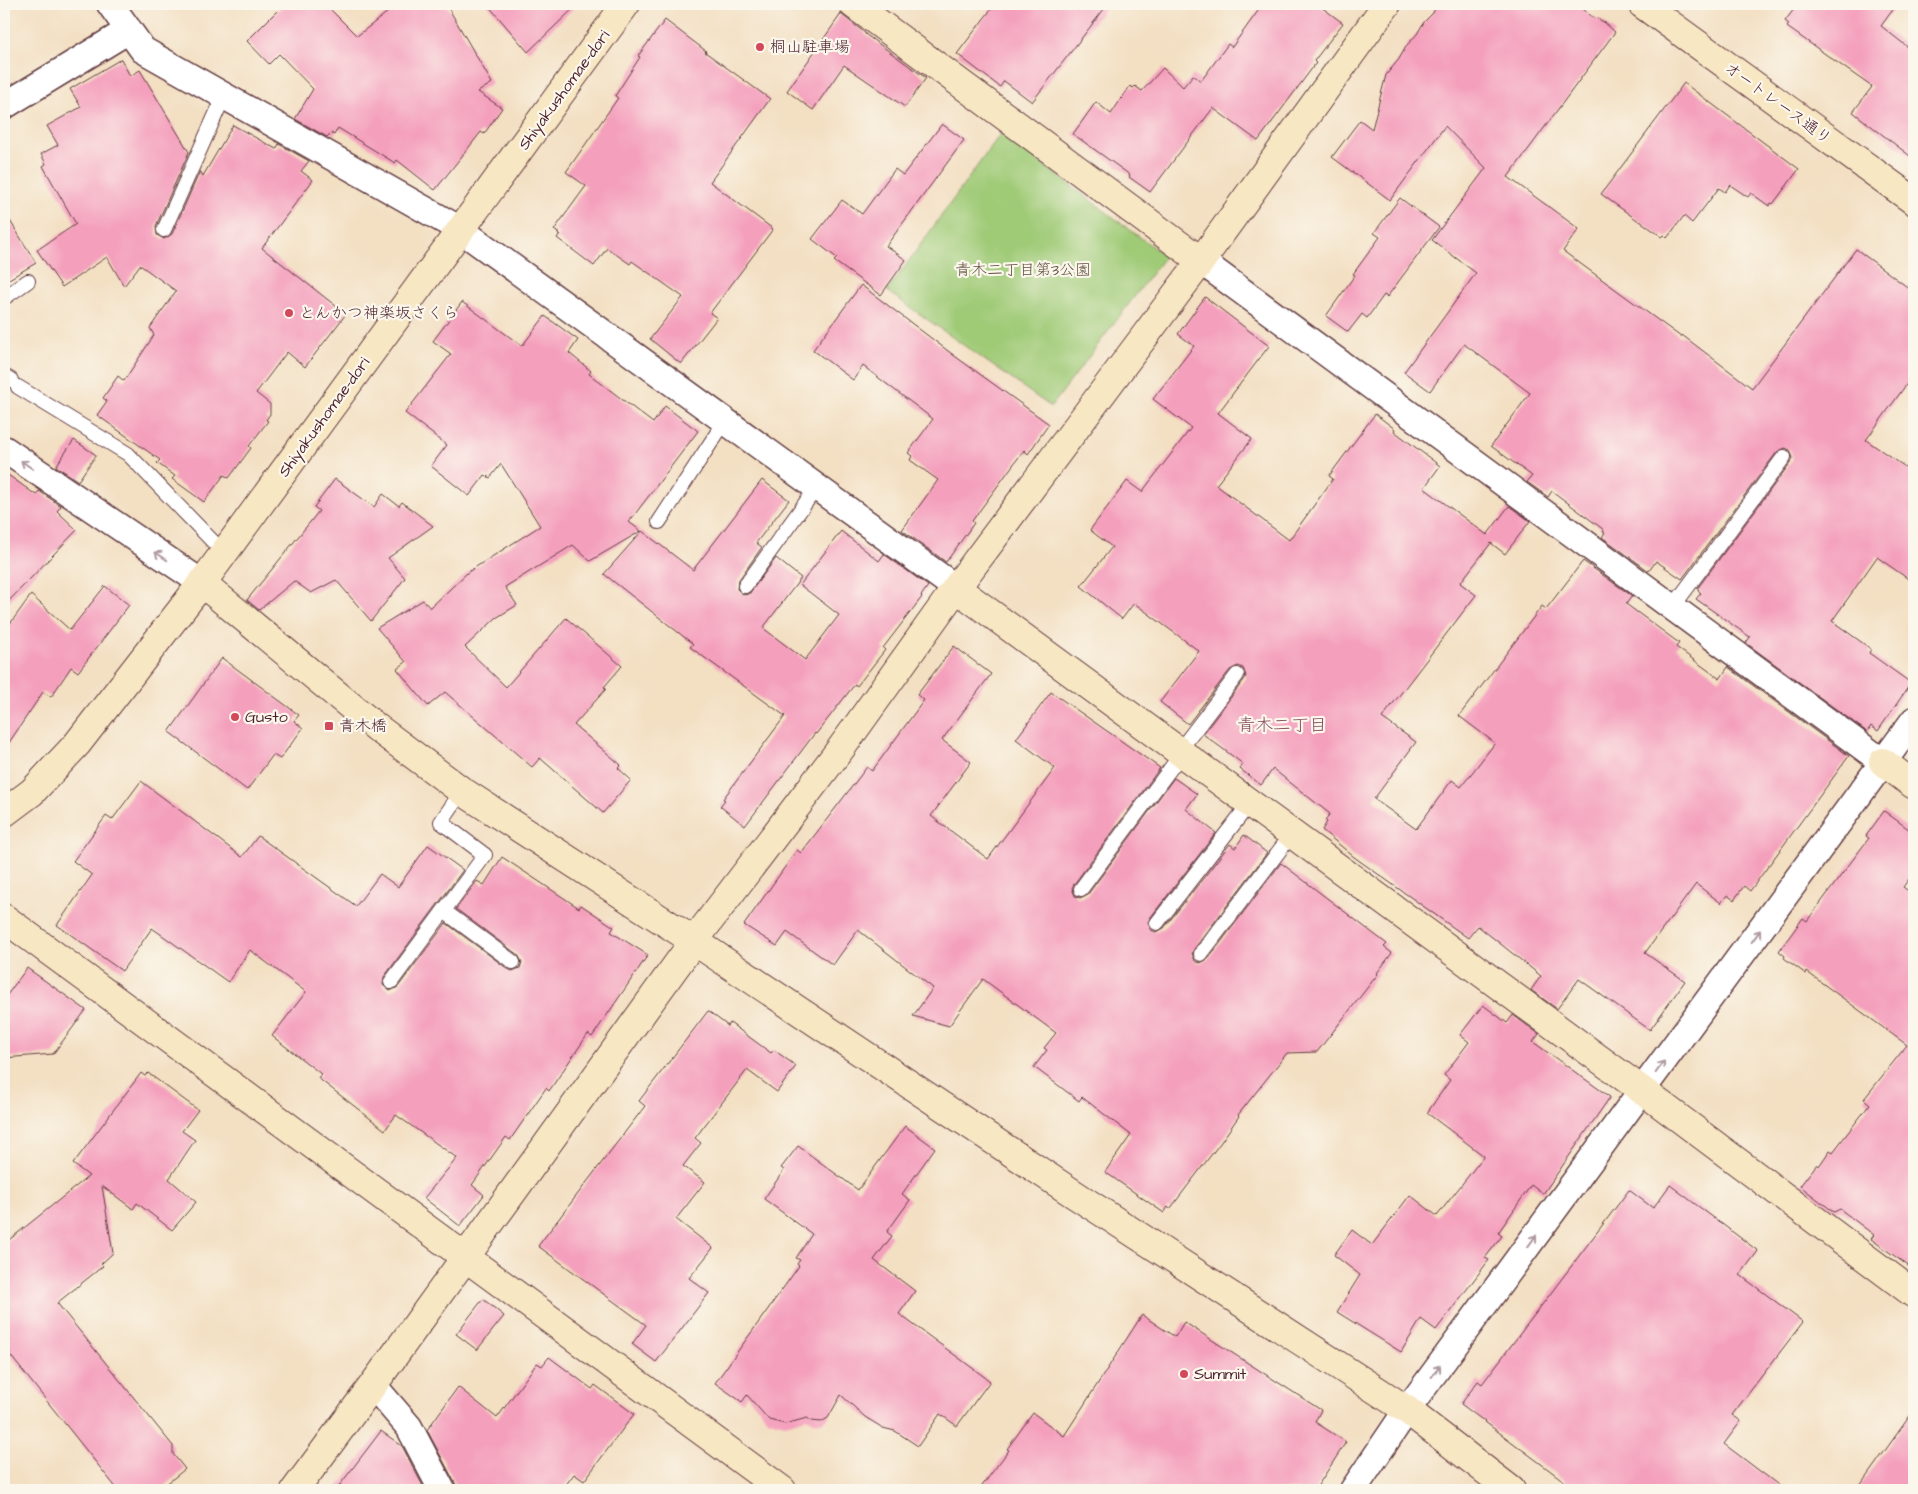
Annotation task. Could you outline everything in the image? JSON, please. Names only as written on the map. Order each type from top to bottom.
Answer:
[{"type":"street","points":[[110,4],[143,50],[461,230],[1250,803],[1643,1091],[1914,1294]]},
{"type":"street","name":"Shiyakushomae-dori","points":[[4,813],[32,792],[77,744],[202,583],[626,4]]},
{"type":"street","points":[[853,4],[1914,785]]},
{"type":"street","points":[[294,1490],[373,1385],[694,941],[842,747],[956,588],[1201,261],[1387,4]]},
{"type":"street","name":"オートレース通り","points":[[1642,4],[1914,201]]},
{"type":"street","points":[[4,106],[129,30]]},
{"type":"street","points":[[4,449],[202,583],[376,727],[462,792],[694,941],[1074,1194],[1407,1410],[1511,1490]]},
{"type":"street","points":[[1353,1490],[1407,1410],[1914,720]]},
{"type":"street","points":[[4,918],[782,1490]]},
{"type":"street","points":[[373,1385],[409,1427],[442,1490]]},
{"type":"lane","points":[[164,230],[224,96]]},
{"type":"lane","points":[[4,298],[28,281]]},
{"type":"lane","points":[[11,381],[128,454],[224,553]]},
{"type":"lane","points":[[659,522],[724,421]]},
{"type":"lane","points":[[1672,608],[1784,457]]},
{"type":"lane","points":[[745,586],[817,487]]},
{"type":"lane","points":[[1081,890],[1237,675]]},
{"type":"lane","points":[[391,982],[485,856],[441,822],[462,792]]},
{"type":"lane","points":[[1157,923],[1250,803]]},
{"type":"lane","points":[[1201,954],[1292,834]]},
{"type":"lane","points":[[444,911],[513,962]]},
{"type":"green space","name":"青木二丁目第3公園","points":[[1001,133],[1165,256],[1051,407],[887,291]]},
{"type":"building","points":[[284,4],[325,4],[357,36],[398,4],[446,4],[492,83],[478,92],[502,108],[484,134],[481,132],[435,190],[397,160],[395,163],[338,128],[334,135],[331,133],[327,137],[295,119],[313,89],[279,54],[269,64],[247,41]]},
{"type":"building","points":[[487,4],[578,4],[528,52]]},
{"type":"building","points":[[995,4],[1108,4],[1032,102],[1004,81],[1000,87],[957,54]]},
{"type":"building","points":[[1263,4],[1317,4],[1343,23],[1258,141],[1213,108],[1150,192],[1129,177],[1130,175],[1073,134],[1096,102],[1111,114],[1130,86],[1133,88],[1135,86],[1142,91],[1163,68],[1183,87],[1193,75],[1201,81],[1228,44],[1232,47]]},
{"type":"building","points":[[1437,4],[1579,4],[1589,15],[1604,22],[1615,32],[1508,177],[1579,229],[1563,251],[1681,337],[1682,335],[1752,388],[1856,249],[1914,292],[1914,374],[1866,440],[1914,473],[1914,583],[1877,557],[1832,621],[1871,649],[1869,653],[1911,683],[1878,731],[1871,726],[1867,732],[1746,643],[1750,637],[1696,599],[1701,593],[1697,589],[1791,462],[1793,458],[1790,450],[1785,448],[1777,452],[1682,579],[1656,561],[1649,571],[1602,537],[1605,533],[1603,532],[1604,530],[1552,491],[1548,497],[1527,482],[1532,476],[1491,446],[1530,393],[1464,344],[1430,391],[1404,372],[1476,273],[1432,240],[1486,168],[1445,126],[1390,200],[1332,157],[1360,120],[1372,129],[1386,75],[1424,22],[1433,13]]},
{"type":"building","points":[[1798,4],[1897,4],[1881,26],[1914,52],[1914,159],[1853,112],[1872,87],[1787,27],[1789,24],[1785,21]]},
{"type":"building","points":[[841,14],[865,34],[926,78],[905,107],[844,65],[813,110],[787,91]]},
{"type":"building","points":[[665,20],[705,52],[770,99],[710,182],[773,229],[710,313],[717,318],[681,364],[650,339],[683,297],[632,261],[630,264],[607,248],[594,266],[557,238],[560,234],[554,230],[586,186],[566,172],[618,98],[615,96],[640,57],[638,56]]},
{"type":"building","points":[[121,59],[130,76],[140,70],[189,152],[156,226],[157,235],[164,239],[172,234],[200,171],[203,176],[233,125],[276,149],[279,144],[309,161],[301,171],[313,180],[262,248],[346,314],[305,367],[287,352],[256,393],[270,404],[270,414],[266,420],[268,421],[249,446],[251,448],[229,478],[224,475],[204,502],[172,479],[175,476],[157,463],[160,460],[97,415],[107,401],[103,398],[118,376],[124,381],[154,335],[150,328],[176,291],[140,265],[124,286],[107,257],[62,287],[37,250],[76,224],[43,166],[46,164],[41,154],[58,145],[47,126],[81,107],[70,89]]},
{"type":"building","points":[[1684,83],[1799,169],[1773,204],[1771,203],[1769,206],[1751,193],[1748,197],[1730,185],[1725,192],[1719,188],[1692,223],[1684,216],[1667,238],[1664,235],[1662,237],[1601,194]]},
{"type":"building","points":[[942,124],[964,140],[886,246],[906,260],[881,295],[834,261],[837,258],[812,239],[842,200],[862,214],[895,169],[903,175]]},
{"type":"building","points":[[1400,198],[1439,227],[1387,297],[1384,295],[1367,318],[1362,314],[1348,332],[1326,316],[1380,237],[1374,233]]},
{"type":"building","points":[[4,211],[36,263],[4,282]]},
{"type":"building","points":[[861,285],[1049,424],[1028,454],[1024,450],[972,521],[974,523],[946,562],[902,530],[938,480],[910,460],[912,456],[908,453],[933,419],[863,366],[853,380],[813,350]]},
{"type":"building","points":[[1205,297],[1269,346],[1218,413],[1252,439],[1216,485],[1289,540],[1333,479],[1329,476],[1375,414],[1440,466],[1424,488],[1487,535],[1509,506],[1530,521],[1505,554],[1491,543],[1460,583],[1476,595],[1382,718],[1416,742],[1374,799],[1416,829],[1452,780],[1461,787],[1495,743],[1459,716],[1542,606],[1546,609],[1583,561],[1632,596],[1626,604],[1679,643],[1676,647],[1720,679],[1728,667],[1849,756],[1750,891],[1744,886],[1734,900],[1727,895],[1721,903],[1696,884],[1645,953],[1685,981],[1650,1030],[1579,979],[1557,1009],[1531,990],[1541,976],[1478,926],[1468,938],[1354,857],[1322,830],[1327,822],[1325,820],[1330,814],[1273,769],[1261,785],[1240,769],[1243,764],[1203,734],[1244,680],[1246,676],[1243,668],[1238,666],[1230,670],[1188,724],[1160,702],[1199,651],[1134,603],[1122,619],[1081,586],[1112,547],[1090,530],[1127,481],[1142,492],[1191,428],[1153,399],[1194,346],[1178,334]]},
{"type":"building","points":[[462,302],[522,346],[545,316],[578,340],[569,353],[591,371],[589,374],[653,423],[665,406],[698,431],[629,522],[641,531],[590,561],[573,545],[505,587],[517,605],[496,618],[465,647],[506,687],[566,618],[622,666],[604,687],[606,689],[574,725],[621,765],[618,768],[631,780],[603,813],[540,758],[532,767],[445,692],[428,706],[397,669],[406,662],[377,628],[423,600],[430,608],[468,572],[540,526],[501,464],[490,478],[485,475],[469,496],[431,466],[447,445],[405,413],[451,354],[433,341]]},
{"type":"building","points":[[74,440],[96,455],[78,481],[56,466]]},
{"type":"building","points":[[4,472],[36,495],[39,491],[61,506],[57,511],[77,530],[4,606]]},
{"type":"building","points":[[335,479],[374,507],[383,494],[399,506],[402,502],[433,526],[388,558],[405,578],[371,621],[336,580],[311,593],[294,581],[259,610],[247,600],[319,511],[314,507]]},
{"type":"building","points":[[762,480],[789,500],[756,543],[762,547],[738,581],[737,589],[744,595],[749,594],[776,558],[801,578],[763,628],[805,660],[839,615],[800,585],[841,531],[879,561],[884,554],[928,586],[922,597],[883,648],[885,650],[857,686],[855,684],[815,733],[745,826],[720,806],[725,800],[723,799],[785,716],[690,647],[693,644],[604,574],[642,531],[693,570]]},
{"type":"building","points":[[105,586],[129,605],[78,672],[71,667],[51,697],[43,692],[4,750],[4,632],[31,595],[70,630]]},
{"type":"building","points":[[954,646],[991,674],[942,740],[971,762],[931,816],[988,859],[1055,768],[1016,739],[1051,692],[1160,768],[1074,884],[1072,888],[1075,896],[1080,898],[1088,894],[1174,778],[1197,794],[1186,809],[1216,833],[1150,918],[1148,922],[1151,930],[1156,932],[1164,928],[1230,844],[1235,848],[1244,835],[1267,853],[1194,949],[1192,953],[1195,961],[1200,963],[1208,959],[1281,863],[1387,944],[1384,947],[1392,953],[1378,974],[1317,1052],[1287,1053],[1238,1115],[1221,1142],[1170,1209],[1168,1207],[1164,1213],[1105,1172],[1131,1135],[1082,1097],[1079,1101],[1034,1067],[1047,1050],[1044,1048],[1056,1033],[983,979],[949,1026],[913,1016],[933,988],[858,930],[833,965],[787,932],[777,946],[744,925],[797,850],[801,853],[867,767],[872,771],[924,700],[917,695]]},
{"type":"building","points":[[222,658],[299,715],[294,721],[303,728],[280,759],[273,755],[247,790],[169,732]]},
{"type":"building","points":[[141,781],[242,857],[258,836],[356,906],[380,874],[398,887],[428,845],[463,870],[384,977],[383,985],[390,991],[398,987],[446,923],[508,969],[512,971],[520,968],[522,962],[518,955],[456,909],[477,881],[484,885],[502,857],[579,908],[581,905],[614,927],[611,932],[648,955],[592,1037],[588,1034],[549,1091],[546,1088],[510,1140],[506,1137],[472,1185],[484,1195],[460,1226],[424,1198],[457,1158],[396,1115],[385,1130],[318,1078],[321,1074],[272,1036],[306,992],[250,950],[228,982],[152,928],[122,971],[57,925],[92,875],[73,861],[106,816],[112,820]]},
{"type":"building","points":[[1884,811],[1914,833],[1914,872],[1903,887],[1914,895],[1914,1270],[1871,1239],[1874,1235],[1840,1209],[1834,1212],[1800,1186],[1817,1164],[1819,1166],[1830,1150],[1833,1152],[1870,1104],[1864,1099],[1907,1045],[1807,972],[1806,974],[1784,958],[1785,956],[1779,951],[1803,918],[1807,921],[1869,838],[1866,836]]},
{"type":"building","points":[[27,968],[86,1010],[53,1054],[4,1058],[4,999]]},
{"type":"building","points":[[1483,1005],[1507,1023],[1513,1015],[1539,1034],[1533,1042],[1610,1097],[1543,1194],[1531,1185],[1498,1233],[1502,1236],[1485,1258],[1489,1260],[1436,1330],[1421,1319],[1401,1352],[1337,1312],[1360,1275],[1334,1255],[1352,1230],[1372,1245],[1410,1195],[1437,1216],[1484,1156],[1427,1113],[1450,1080],[1444,1075],[1469,1042],[1460,1035]]},
{"type":"building","points":[[708,1011],[728,1026],[730,1023],[771,1053],[774,1050],[796,1066],[777,1092],[747,1070],[695,1138],[701,1143],[683,1166],[705,1182],[676,1219],[713,1248],[689,1278],[709,1293],[656,1362],[632,1344],[646,1325],[538,1246],[645,1106],[639,1101]]},
{"type":"building","points":[[141,1073],[145,1076],[148,1073],[198,1110],[182,1131],[195,1140],[169,1179],[196,1202],[172,1230],[137,1203],[133,1209],[102,1186],[113,1253],[101,1264],[103,1266],[57,1303],[173,1446],[173,1454],[185,1469],[159,1490],[118,1490],[10,1355],[9,1338],[4,1337],[4,1244],[89,1176],[73,1164]]},
{"type":"building","points":[[905,1126],[935,1148],[902,1194],[910,1200],[887,1232],[892,1236],[874,1260],[915,1291],[899,1314],[990,1381],[957,1426],[940,1414],[918,1446],[895,1431],[883,1428],[865,1417],[841,1395],[828,1418],[821,1422],[812,1421],[807,1418],[785,1424],[769,1420],[747,1395],[742,1402],[715,1383],[799,1266],[797,1264],[800,1260],[796,1258],[812,1234],[764,1199],[784,1170],[781,1168],[798,1146],[858,1190]]},
{"type":"building","points":[[1670,1185],[1758,1251],[1740,1275],[1803,1322],[1732,1415],[1741,1421],[1724,1444],[1785,1490],[1576,1490],[1461,1404],[1478,1381],[1482,1384],[1629,1190],[1653,1208]]},
{"type":"building","points":[[483,1299],[504,1316],[477,1350],[456,1334]]},
{"type":"building","name":"Summit","points":[[1142,1315],[1175,1337],[1184,1322],[1321,1410],[1315,1422],[1346,1442],[1315,1490],[979,1490],[1009,1450],[1007,1449],[1033,1413],[1064,1436]]},
{"type":"building","points":[[549,1357],[592,1389],[595,1385],[634,1414],[584,1481],[574,1474],[562,1490],[457,1490],[427,1430],[458,1387],[497,1418],[537,1363],[542,1366]]},
{"type":"building","points":[[1914,1410],[1914,1490],[1857,1490]]},
{"type":"building","points":[[381,1431],[402,1446],[425,1490],[336,1490]]},
{"type":"place","name":"桐山駐車場","points":[[760,47]]},
{"type":"place","name":"とんかつ神楽坂さくら","points":[[289,313]]},
{"type":"place","name":"Gusto","points":[[235,717]]},
{"type":"place","name":"青木橋","points":[[329,726]]},
{"type":"place","name":"Summit","points":[[1184,1374]]},
{"type":"district","name":"青木二丁目","points":[[1282,725]]}]
